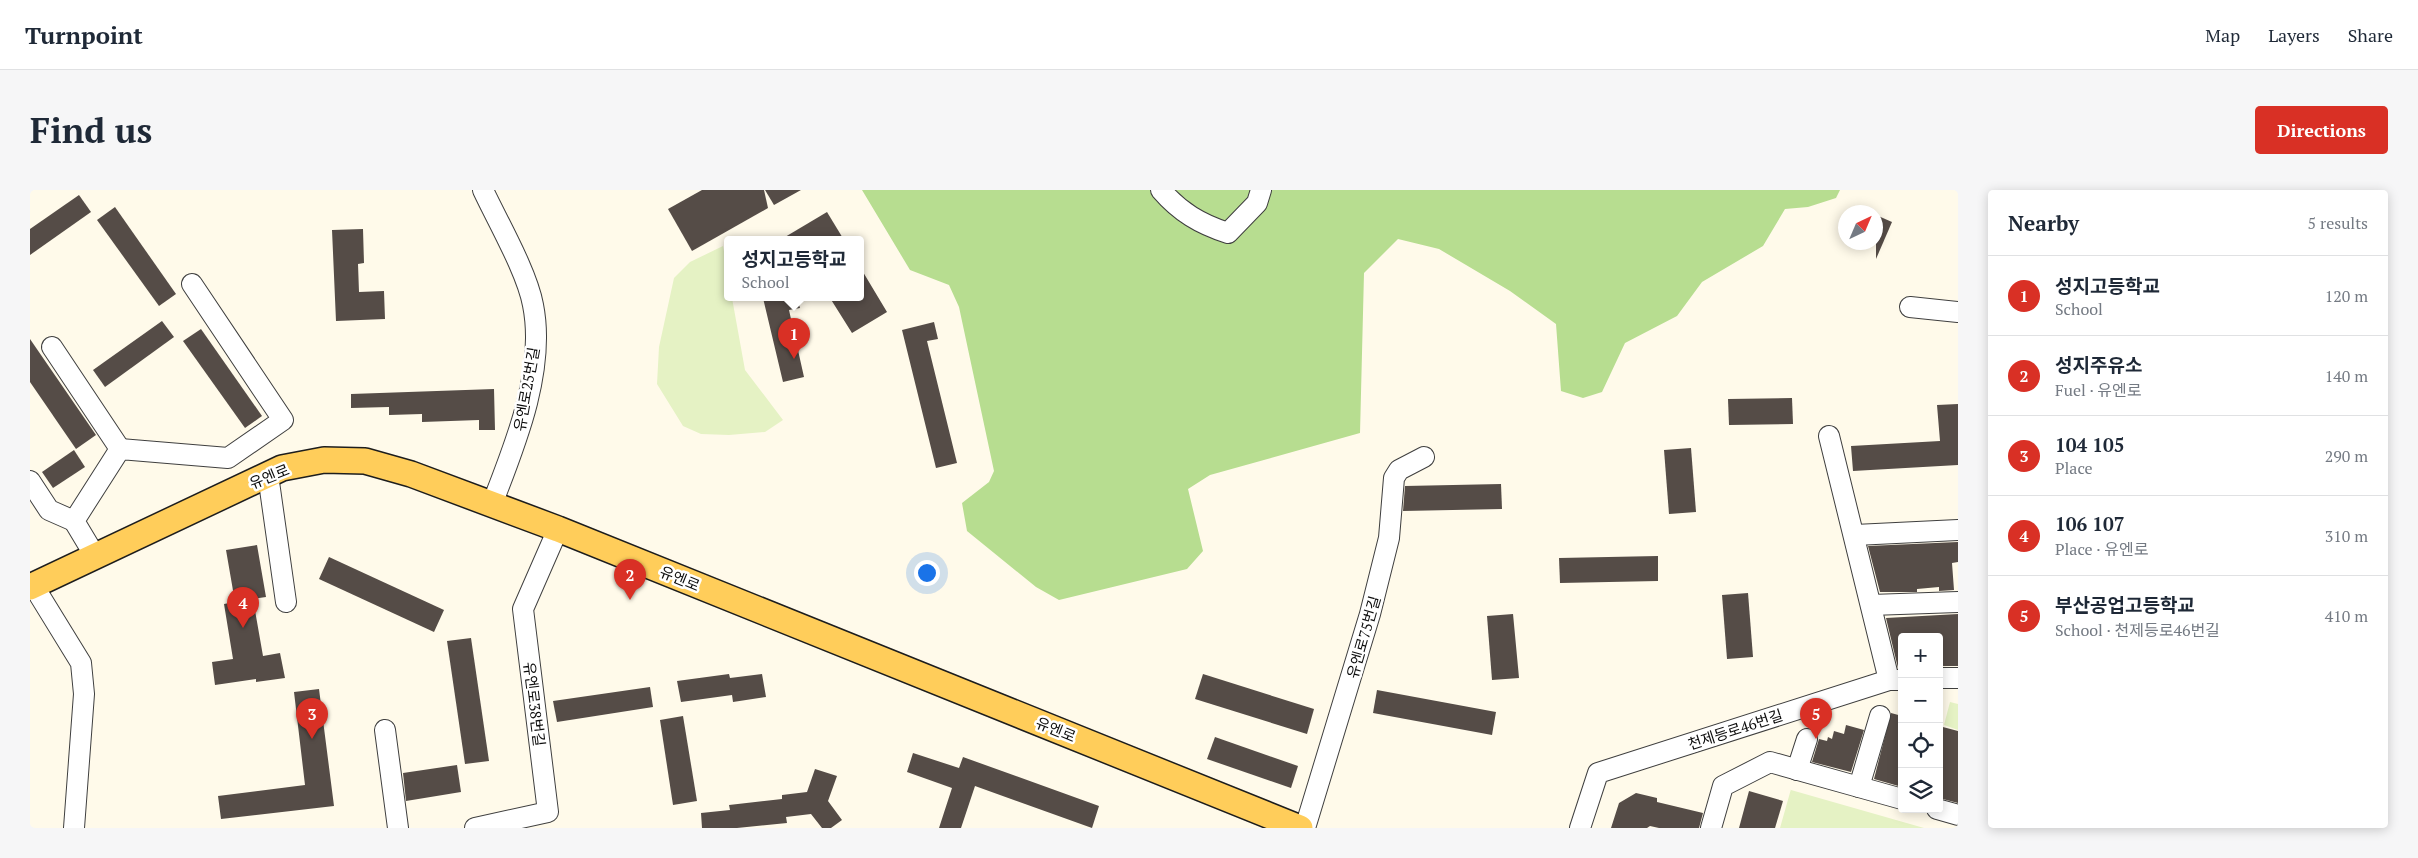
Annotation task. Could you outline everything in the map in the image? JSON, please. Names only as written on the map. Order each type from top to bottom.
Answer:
[{"type":"main road","name":"유엔로","points":[[31,586],[282,468],[324,460],[365,461],[411,474],[558,529],[1297,827]]},
{"type":"street","name":"유엔로25번길","points":[[483,190],[522,273],[533,304],[536,331],[533,365],[520,433],[492,504]]},
{"type":"street","points":[[1160,190],[1175,206],[1202,224],[1228,233],[1257,203],[1261,190]]},
{"type":"street","points":[[120,449],[228,458],[282,420],[192,284]]},
{"type":"street","points":[[1910,307],[1958,312]]},
{"type":"street","points":[[52,347],[120,449]]},
{"type":"street","points":[[1829,436],[1871,605],[1895,680]]},
{"type":"street","points":[[74,521],[120,449]]},
{"type":"street","name":"유엔로75번길","points":[[1297,827],[1370,614],[1389,538],[1394,478],[1399,470],[1424,457]]},
{"type":"street","points":[[268,475],[286,602]]},
{"type":"street","points":[[30,481],[49,510],[74,521],[94,556]]},
{"type":"street","name":"유엔로38번길","points":[[475,828],[548,812],[523,609],[558,529]]},
{"type":"street","points":[[1855,535],[1958,530]]},
{"type":"street","points":[[31,586],[81,663],[84,694],[74,828]]},
{"type":"street","points":[[1871,605],[1958,602]]},
{"type":"street","points":[[1943,678],[1958,678]]},
{"type":"street","name":"천제등로46번길","points":[[1580,828],[1598,773],[1895,680]]},
{"type":"street","points":[[1859,787],[1880,716]]},
{"type":"street","points":[[385,730],[398,828]]},
{"type":"street","points":[[1798,770],[1808,739]]},
{"type":"street","points":[[1711,828],[1723,786],[1770,762],[1898,798]]},
{"type":"street","points":[[1943,811],[1958,815]]},
{"type":"green space","points":[[862,190],[1840,190],[1836,198],[1808,207],[1785,209],[1763,246],[1702,282],[1677,316],[1625,343],[1602,392],[1583,398],[1561,391],[1556,324],[1510,291],[1439,249],[1398,239],[1364,273],[1360,433],[1210,475],[1188,489],[1203,551],[1187,569],[1059,600],[1036,587],[967,531],[962,503],[989,482],[994,471],[959,307],[949,285],[910,270]]},
{"type":"green space","points":[[723,246],[724,301],[733,301],[745,370],[783,420],[765,432],[729,435],[701,434],[683,426],[657,384],[659,347],[674,278],[690,262]]},
{"type":"green space","points":[[1950,702],[1958,704],[1958,730],[1944,725]]},
{"type":"green space","points":[[1791,790],[1924,828],[1780,828]]},
{"type":"building","points":[[702,190],[764,190],[768,208],[692,251],[668,209]]},
{"type":"building","points":[[765,190],[801,190],[774,205]]},
{"type":"building","points":[[79,195],[91,212],[30,255],[30,229]]},
{"type":"building","points":[[115,207],[176,294],[159,306],[97,220]]},
{"type":"building","points":[[827,212],[842,236],[787,236]]},
{"type":"building","points":[[1883,218],[1892,222],[1883,243]]},
{"type":"building","points":[[363,229],[364,263],[358,264],[359,292],[384,291],[385,319],[336,321],[332,230]]},
{"type":"building","points":[[1876,250],[1880,250],[1876,259]]},
{"type":"building","points":[[864,274],[887,312],[852,333],[832,301],[864,301]]},
{"type":"building","points":[[764,301],[798,301],[800,308],[789,310],[804,377],[783,382]]},
{"type":"building","points":[[162,321],[174,337],[105,387],[93,370]]},
{"type":"building","points":[[934,322],[938,339],[927,341],[957,463],[936,468],[902,330]]},
{"type":"building","points":[[201,329],[262,416],[245,428],[183,341]]},
{"type":"building","points":[[30,339],[96,435],[76,449],[30,382]]},
{"type":"building","points":[[494,389],[495,430],[479,430],[479,420],[422,422],[422,414],[389,415],[389,407],[351,408],[351,394]]},
{"type":"building","points":[[1792,398],[1793,424],[1729,425],[1728,399]]},
{"type":"building","points":[[1958,404],[1958,465],[1853,471],[1851,446],[1940,441],[1937,405]]},
{"type":"building","points":[[1691,448],[1696,512],[1669,514],[1664,450]]},
{"type":"building","points":[[74,450],[85,467],[53,488],[42,472]]},
{"type":"building","points":[[1501,484],[1502,509],[1403,511],[1405,486]]},
{"type":"building","points":[[1958,542],[1958,562],[1952,563],[1954,590],[1939,591],[1939,587],[1917,589],[1917,592],[1880,592],[1868,546]]},
{"type":"building","points":[[257,545],[266,597],[253,599],[263,656],[280,653],[285,678],[256,682],[256,679],[215,685],[212,662],[233,659],[224,604],[235,602],[226,550]]},
{"type":"building","points":[[1658,556],[1658,581],[1560,583],[1559,558]]},
{"type":"building","points":[[329,557],[444,610],[434,632],[319,579]]},
{"type":"building","points":[[1748,593],[1753,657],[1727,659],[1722,595]]},
{"type":"building","points":[[1513,614],[1519,678],[1492,680],[1487,616]]},
{"type":"building","points":[[1958,614],[1958,666],[1943,666],[1943,633],[1898,633],[1898,668],[1886,618]]},
{"type":"building","points":[[471,638],[489,761],[465,764],[447,641]]},
{"type":"building","points":[[729,674],[730,678],[762,674],[766,697],[733,702],[732,695],[681,702],[677,681]]},
{"type":"building","points":[[1203,674],[1314,709],[1307,734],[1195,699]]},
{"type":"building","points":[[650,687],[653,707],[557,722],[553,701]]},
{"type":"building","points":[[319,689],[334,806],[221,819],[218,796],[305,785],[294,692]]},
{"type":"building","points":[[1377,690],[1496,712],[1492,735],[1373,713]]},
{"type":"building","points":[[1891,713],[1898,715],[1898,786],[1874,779]]},
{"type":"building","points":[[683,716],[697,801],[673,805],[660,720]]},
{"type":"building","points":[[1846,725],[1864,730],[1851,772],[1812,762],[1819,739],[1827,741],[1828,737],[1832,739],[1834,731],[1844,734]]},
{"type":"building","points":[[1943,727],[1958,731],[1958,803],[1943,799]]},
{"type":"building","points":[[1215,737],[1298,766],[1291,788],[1207,759]]},
{"type":"building","points":[[913,753],[959,768],[963,757],[1099,806],[1092,828],[975,786],[961,828],[939,828],[952,788],[907,772]]},
{"type":"building","points":[[457,765],[461,792],[406,801],[403,773]]},
{"type":"building","points":[[815,769],[837,776],[828,801],[842,820],[831,828],[822,828],[811,814],[786,817],[787,823],[737,828],[702,828],[701,813],[730,810],[729,805],[782,799],[782,795],[807,792]]},
{"type":"building","points":[[1749,791],[1783,801],[1775,828],[1739,828]]},
{"type":"building","points":[[1636,793],[1657,798],[1657,802],[1703,813],[1699,828],[1659,828],[1650,826],[1647,828],[1611,828],[1619,803]]},
{"type":"place","name":"성지고등학교","points":[[794,359]]},
{"type":"place","name":"성지주유소","points":[[630,600]]},
{"type":"place","name":"106 107","points":[[243,628]]},
{"type":"place","name":"104 105","points":[[312,739]]},
{"type":"place","name":"부산공업고등학교","points":[[1816,739]]}]
